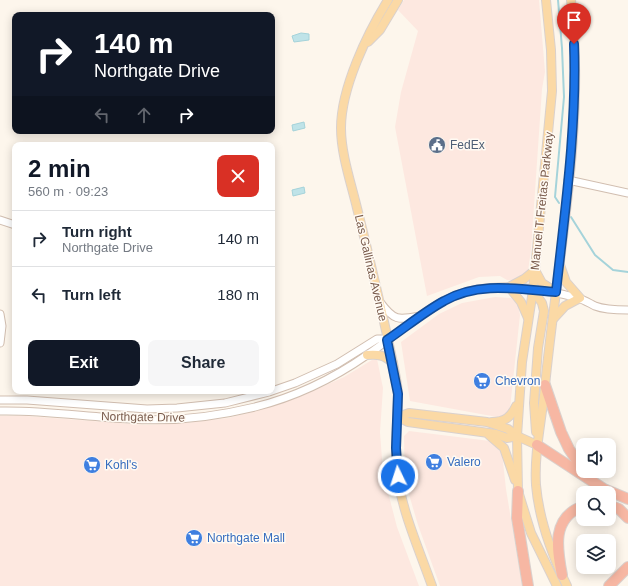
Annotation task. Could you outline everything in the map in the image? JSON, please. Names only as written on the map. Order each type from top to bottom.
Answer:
[{"type":"highway","points":[[546,385],[561,432],[576,460]]},
{"type":"highway","points":[[537,445],[576,468]]},
{"type":"highway","points":[[590,478],[604,489],[628,499]]},
{"type":"highway","points":[[518,491],[517,518],[528,586]]},
{"type":"highway","points":[[616,508],[628,518]]},
{"type":"highway","points":[[562,575],[558,550],[558,536],[568,517],[576,511]]},
{"type":"highway","points":[[609,586],[628,567]]},
{"type":"main road","name":"Las Gallinas Avenue","points":[[388,0],[373,26],[350,80],[342,105],[341,129],[345,154],[393,363],[398,394],[396,448],[397,472],[401,495],[407,518],[432,586]]},
{"type":"main road","name":"Las Gallinas Avenue","points":[[365,46],[380,30],[398,0]]},
{"type":"main road","name":"Manuel T Freitas Parkway","points":[[546,0],[551,50],[552,92],[533,290],[518,399],[518,491],[531,533],[557,586]]},
{"type":"main road","name":"Manuel T Freitas Parkway","points":[[567,586],[548,540],[536,485],[537,445],[546,385],[552,320],[565,214],[576,86],[571,0]]},
{"type":"main road","points":[[552,320],[565,306],[580,298],[566,282],[559,263]]},
{"type":"main road","points":[[528,320],[521,302],[509,287],[524,279],[535,270],[542,282],[556,292]]},
{"type":"main road","points":[[487,422],[508,429],[517,436],[537,445],[534,403],[538,348],[544,311],[542,303],[533,290]]},
{"type":"main road","points":[[367,356],[379,354],[386,356],[393,363]]},
{"type":"main road","points":[[398,416],[409,413],[499,422],[507,419],[513,414],[518,399]]},
{"type":"main road","points":[[398,416],[408,422],[486,433],[507,438],[517,436]]},
{"type":"main road","points":[[486,433],[504,448],[518,491]]},
{"type":"street","points":[[568,180],[628,193]]},
{"type":"street","points":[[0,220],[12,224]]},
{"type":"street","name":"Northgate Drive","points":[[0,411],[26,411],[163,420],[227,413],[271,402],[332,376],[367,356],[387,340],[444,301],[457,295],[478,289],[509,287],[556,292],[580,298],[604,308],[628,310]]},
{"type":"street","points":[[378,299],[390,315],[395,318],[403,319],[422,316]]},
{"type":"street","points":[[0,314],[2,326],[0,343]]},
{"type":"street","name":"Northgate Drive","points":[[275,390],[337,364],[377,339],[387,340]]},
{"type":"street","name":"Northgate Drive","points":[[0,400],[27,400],[130,409],[163,409],[225,403],[261,394]]},
{"type":"street","points":[[269,394],[271,402]]},
{"type":"shaded area","points":[[404,0],[539,0],[545,72],[542,89],[531,250],[528,271],[516,280],[507,280],[500,276],[479,277],[427,296],[395,127],[401,92],[418,31],[398,10]]},
{"type":"shaded area","points":[[495,297],[511,298],[518,305],[520,315],[510,408],[505,415],[497,417],[410,401],[401,342],[439,314],[462,303]]},
{"type":"shaded area","points":[[377,359],[383,388],[380,432],[383,473],[397,527],[419,586],[0,586],[0,416],[26,416],[146,425],[186,423],[228,418],[260,410],[302,396],[344,377],[372,360]]},
{"type":"shaded area","points":[[409,431],[490,441],[502,453],[506,489],[522,586],[440,586],[418,525],[405,481],[404,436]]},
{"type":"water","points":[[301,33],[309,34],[309,40],[294,42],[292,36]]},
{"type":"water","points":[[304,122],[305,128],[293,131],[292,125]]},
{"type":"water","points":[[304,187],[305,193],[293,196],[292,190]]},
{"type":"waterway","points":[[558,0],[564,97],[555,197],[559,203]]},
{"type":"waterway","points":[[571,217],[595,255],[613,270],[628,272]]},
{"type":"place","name":"FedEx","points":[[437,145]]},
{"type":"place","name":"Chevron","points":[[482,381]]},
{"type":"place","name":"Valero","points":[[434,462]]},
{"type":"place","name":"Kohl's","points":[[92,465]]},
{"type":"place","name":"Northgate Mall","points":[[194,538]]},
{"type":"route","points":[[398,476],[396,448],[398,394],[393,363],[387,340],[444,301],[457,295],[478,289],[509,287],[556,292],[576,86],[574,44]]}]
